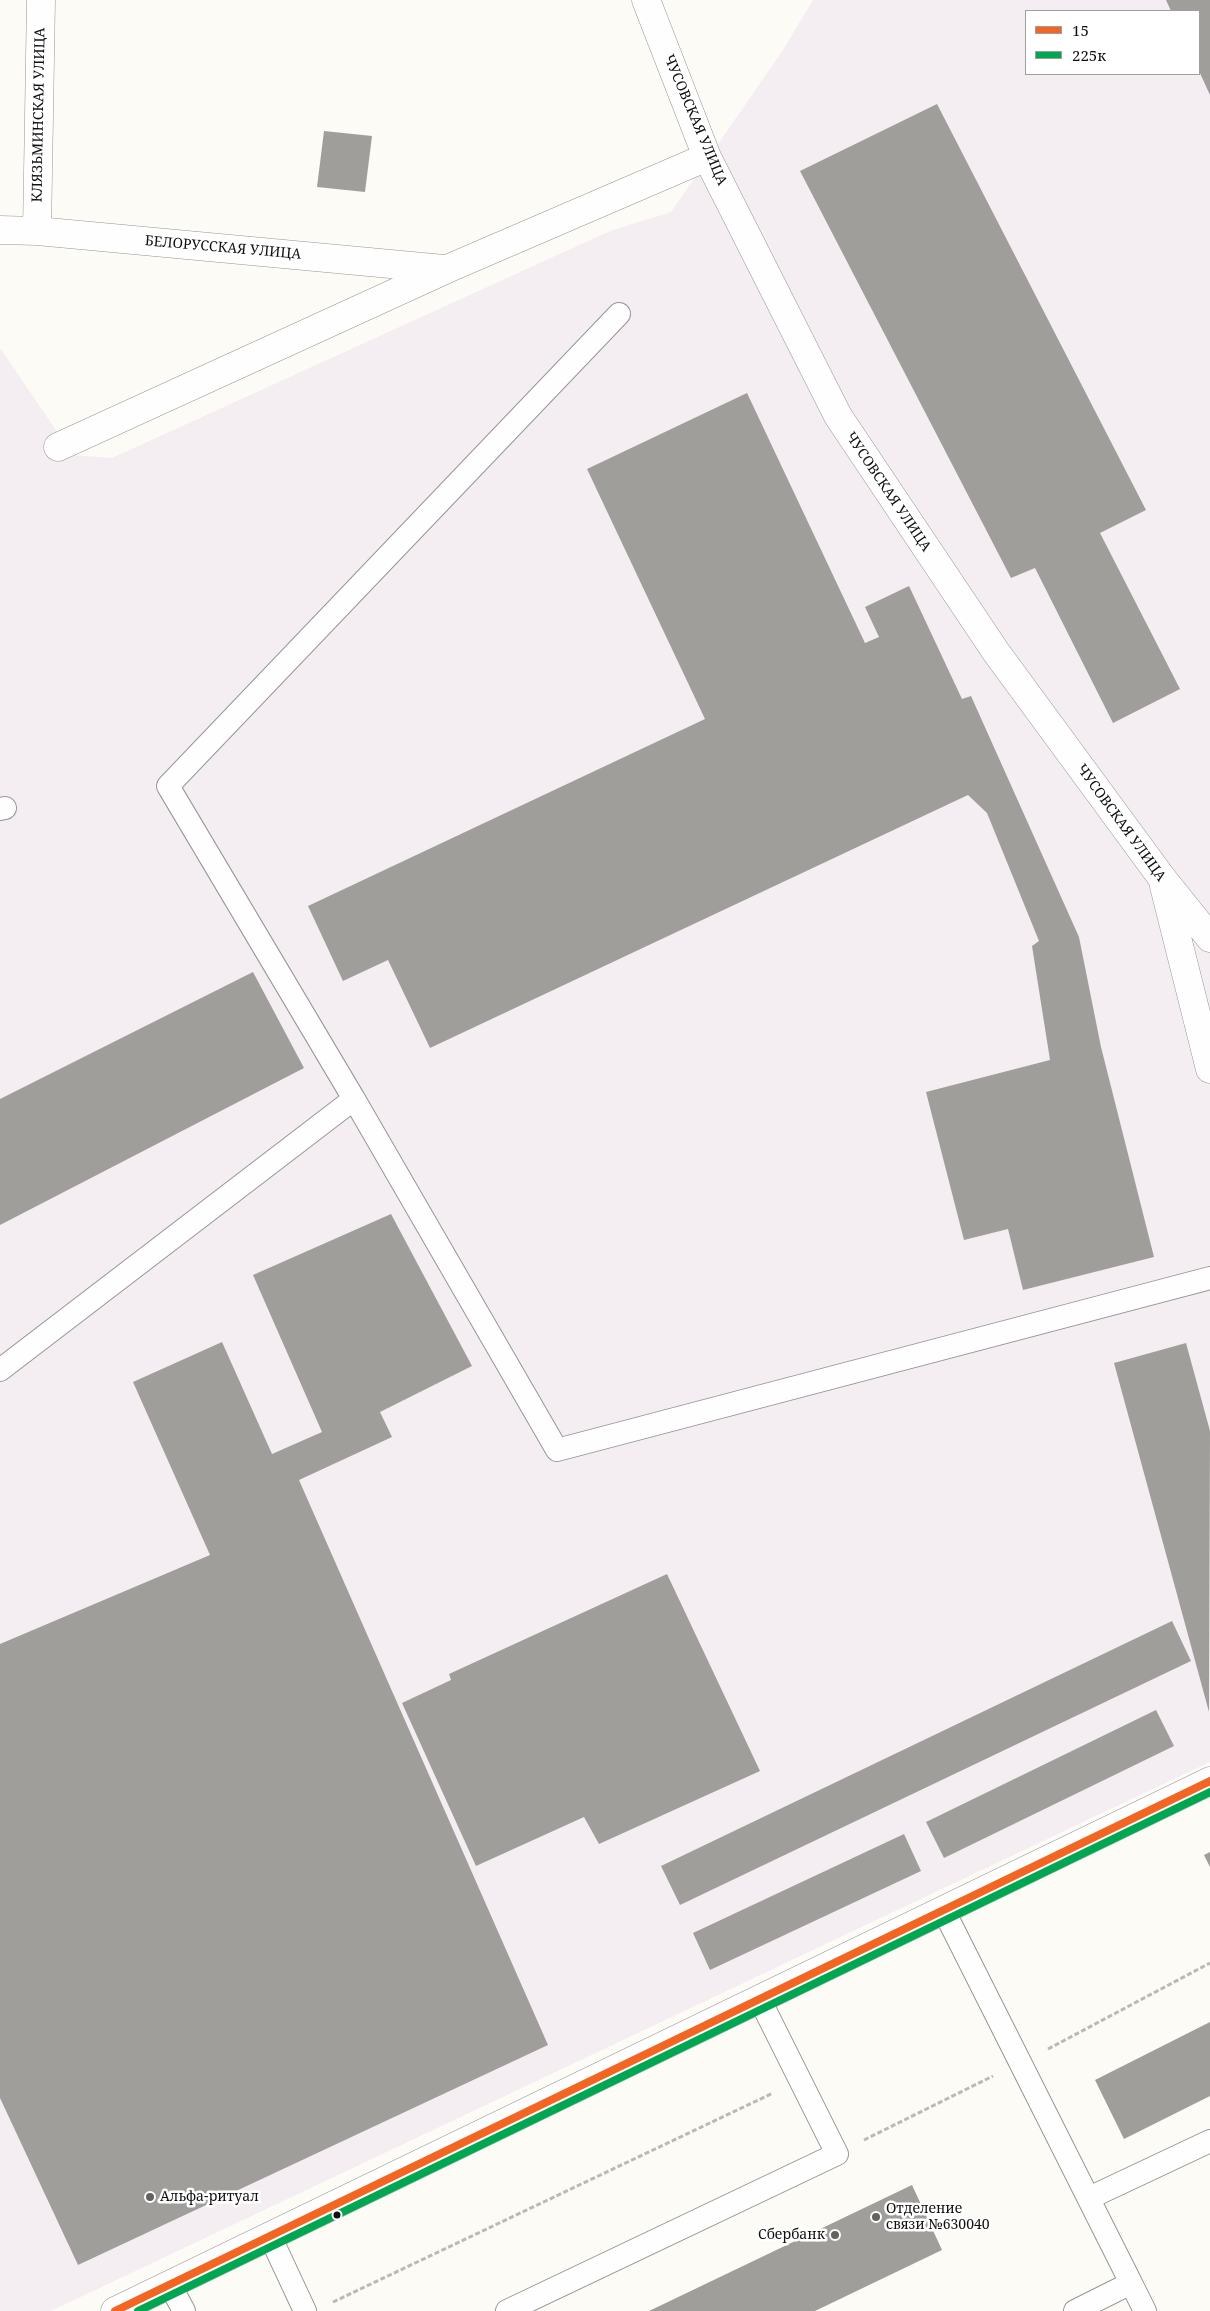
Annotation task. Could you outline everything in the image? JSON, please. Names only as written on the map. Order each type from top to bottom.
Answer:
[{"type":"street","name":"КЛЯЗЬМИНСКАЯ УЛИЦА","points":[[37,231],[41,0]]},
{"type":"street","name":"ЧУСОВСКАЯ УЛИЦА","points":[[646,0],[707,157],[838,416],[996,652],[1162,878],[1210,938]]},
{"type":"street","points":[[58,447],[447,269],[707,157]]},
{"type":"street","name":"БЕЛОРУССКАЯ УЛИЦА","points":[[0,230],[37,231],[447,269]]},
{"type":"street","points":[[1162,878],[1210,1069]]},
{"type":"street","points":[[115,2311],[1210,1781]]},
{"type":"lane","points":[[619,314],[168,786],[354,1099],[557,1450],[1210,1278]]},
{"type":"lane","points":[[0,1370],[354,1099]]},
{"type":"lane","points":[[944,1911],[1145,2311]]},
{"type":"lane","points":[[507,2311],[837,2154],[760,2000]]},
{"type":"lane","points":[[1089,2198],[1210,2141]]},
{"type":"lane","points":[[270,2236],[305,2311]]},
{"type":"lane","points":[[1075,2311],[1131,2282]]},
{"type":"lane","points":[[170,2284],[184,2311]]},
{"type":"path","points":[[837,2154],[932,2104],[1020,2064],[1210,1963]]},
{"type":"path","points":[[332,2302],[800,2080]]},
{"type":"shaded area","points":[[813,0],[1210,0],[1210,1762],[51,2311],[0,2311],[0,348],[73,455],[112,458],[610,231],[671,212],[783,50]]},
{"type":"building","points":[[1166,0],[1210,0],[1210,95],[1200,73],[1200,10],[1171,10]]},
{"type":"building","points":[[937,104],[1146,510],[1100,533],[1180,689],[1113,723],[1035,568],[1011,578],[800,171]]},
{"type":"building","points":[[324,131],[372,136],[365,192],[317,187]]},
{"type":"building","points":[[747,393],[865,643],[879,637],[865,607],[909,586],[962,699],[971,696],[1079,937],[1101,1047],[1154,1257],[1023,1290],[1008,1229],[964,1240],[926,1092],[1050,1060],[1032,946],[1039,941],[987,813],[968,795],[430,1048],[388,960],[343,981],[308,906],[705,719],[587,469]]},
{"type":"building","points":[[253,972],[304,1068],[0,1225],[0,1099]]},
{"type":"building","points":[[391,1214],[472,1366],[380,1412],[392,1437],[299,1480],[548,2045],[78,2265],[0,2098],[0,1644],[210,1555],[133,1382],[222,1342],[272,1454],[322,1432],[253,1275]]},
{"type":"building","points":[[1186,1343],[1210,1431],[1209,1712],[1114,1363]]},
{"type":"building","points":[[667,1574],[760,1771],[599,1844],[584,1817],[476,1866],[402,1703],[451,1680],[449,1674]]},
{"type":"building","points":[[1172,1621],[1191,1661],[680,1905],[661,1866]]},
{"type":"building","points":[[1156,1710],[1174,1746],[944,1858],[926,1822]]},
{"type":"building","points":[[904,1834],[921,1871],[710,1970],[693,1933]]},
{"type":"building","points":[[1210,1852],[1210,1867],[1204,1855]]},
{"type":"building","points":[[1210,2022],[1210,2096],[1124,2139],[1095,2080]]},
{"type":"building","points":[[912,2185],[942,2250],[815,2311],[649,2311]]},
{"type":"transit line","name":"15","points":[[115,2311],[1210,1781]]},
{"type":"transit line","name":"225к","points":[[138,2311],[1210,1792]]},
{"type":"place","name":"Альфа-ритуал","points":[[150,2197]]},
{"type":"place","name":"Отделение связи №630040","points":[[876,2217]]},
{"type":"place","name":"Сбербанк","points":[[835,2235]]}]
